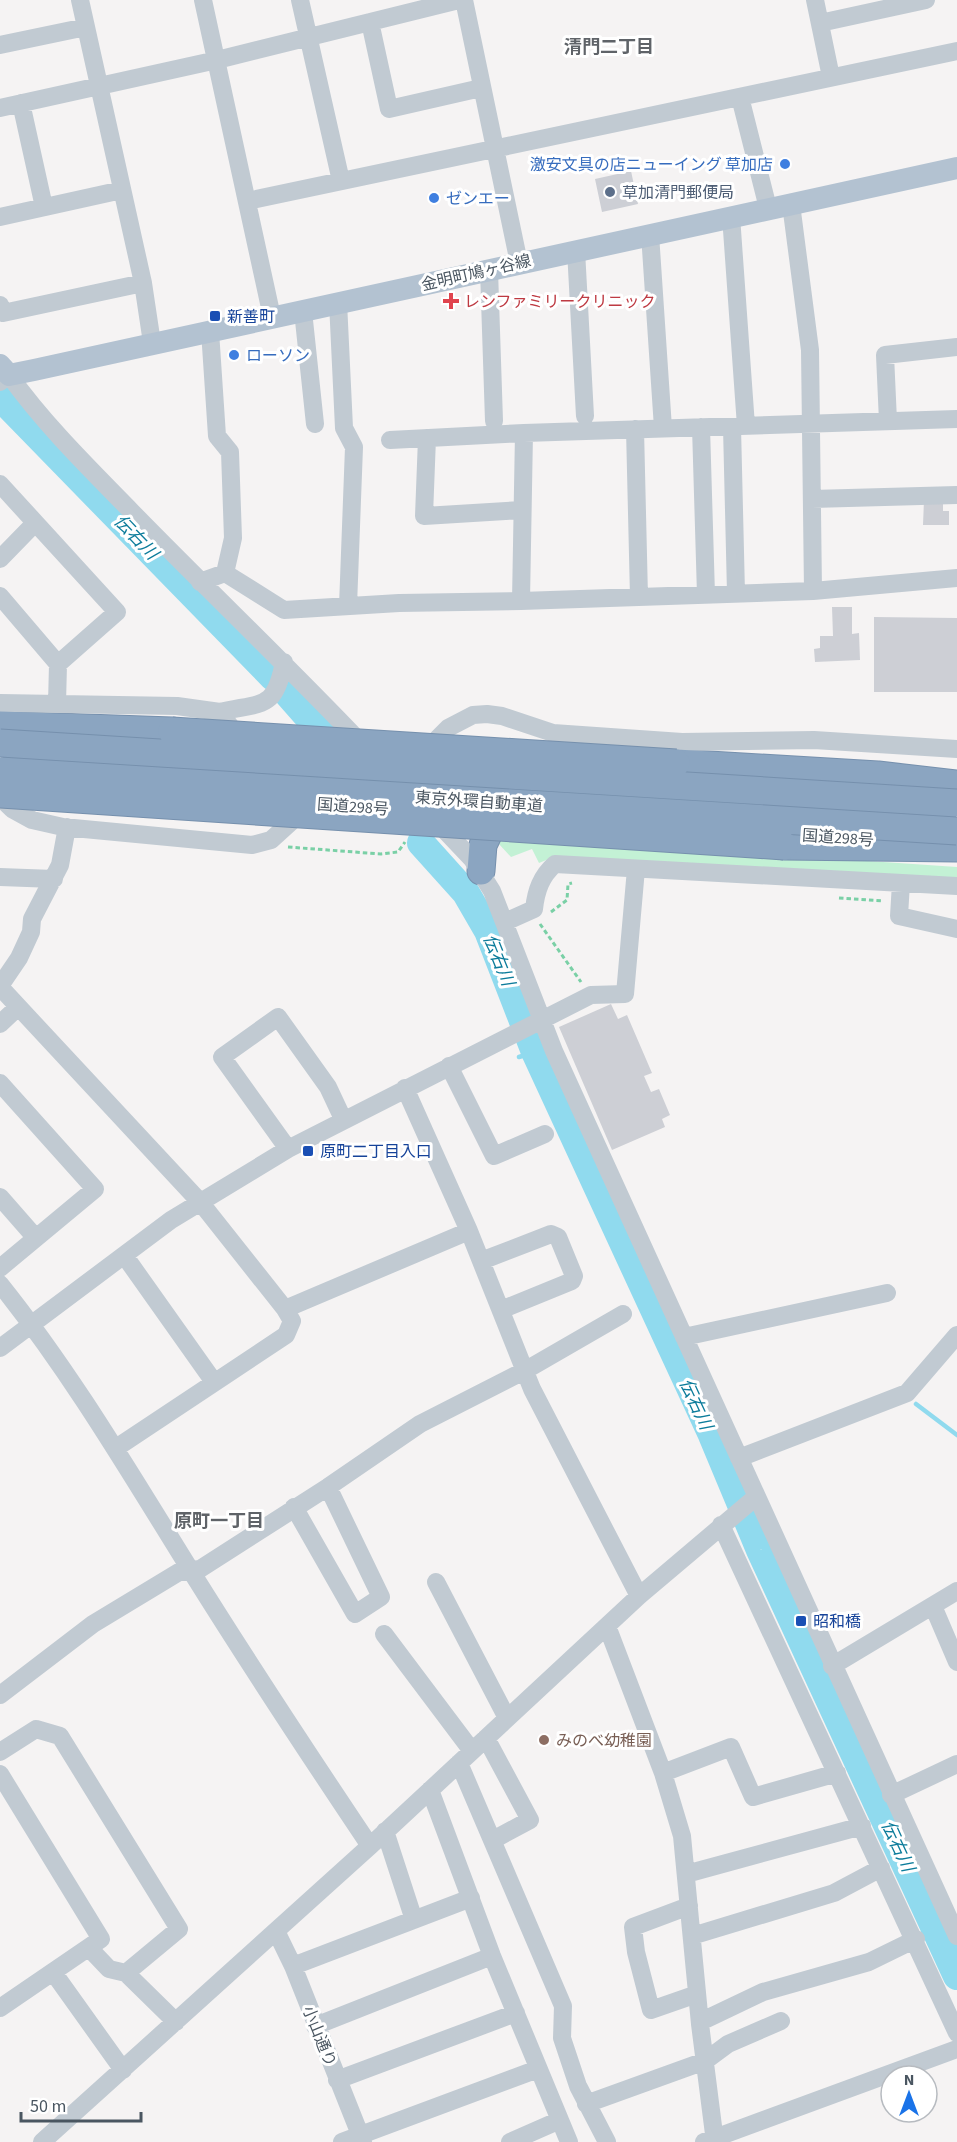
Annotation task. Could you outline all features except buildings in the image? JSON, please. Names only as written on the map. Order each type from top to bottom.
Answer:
[{"type":"highway","points":[[0,725],[172,730],[878,774],[957,784]]},
{"type":"highway","points":[[0,730],[957,791]]},
{"type":"highway","name":"東京外環自動車道","points":[[0,743],[957,803]]},
{"type":"highway","name":"東京外環自動車道","points":[[0,771],[957,831]]},
{"type":"highway","name":"国道298号","points":[[0,782],[957,846]]},
{"type":"highway","points":[[0,796],[784,846],[957,846]]},
{"type":"highway","points":[[481,871],[483,845],[497,814]]},
{"type":"main road","name":"金明町鳩ヶ谷線","points":[[3,374],[957,168]]},
{"type":"street","points":[[80,0],[143,283],[153,343]]},
{"type":"street","points":[[204,0],[272,317]]},
{"type":"street","points":[[300,0],[341,182]]},
{"type":"street","points":[[0,108],[217,60],[459,0]]},
{"type":"street","points":[[464,0],[493,149],[519,262]]},
{"type":"street","points":[[815,0],[831,77]]},
{"type":"street","points":[[820,23],[926,0]]},
{"type":"street","points":[[370,22],[389,110],[481,88]]},
{"type":"street","points":[[0,45],[86,27]]},
{"type":"street","points":[[247,201],[957,51]]},
{"type":"street","points":[[740,97],[768,208]]},
{"type":"street","points":[[21,103],[44,207]]},
{"type":"street","points":[[0,218],[122,190]]},
{"type":"street","points":[[791,204],[810,350],[813,591]]},
{"type":"street","points":[[731,216],[739,426],[736,593]]},
{"type":"street","points":[[650,234],[663,428]]},
{"type":"street","points":[[576,250],[585,416]]},
{"type":"street","points":[[489,270],[494,421]]},
{"type":"street","points":[[0,305],[3,313],[143,283]]},
{"type":"street","points":[[338,302],[344,428],[354,447],[348,606]]},
{"type":"street","points":[[303,311],[315,424]]},
{"type":"street","points":[[210,330],[217,436],[230,452],[233,538],[225,573]]},
{"type":"street","points":[[888,421],[885,355],[957,347]]},
{"type":"street","points":[[3,374],[44,422],[200,582],[285,662],[481,871],[505,922],[537,1023],[684,1337],[739,1458],[754,1499],[957,1936]]},
{"type":"street","points":[[390,440],[524,433],[957,419]]},
{"type":"street","points":[[701,427],[706,594]]},
{"type":"street","points":[[635,429],[639,597]]},
{"type":"street","points":[[521,602],[524,433]]},
{"type":"street","points":[[427,438],[424,516],[522,510]]},
{"type":"street","points":[[0,483],[117,612],[58,664]]},
{"type":"street","points":[[812,499],[957,495]]},
{"type":"street","points":[[0,559],[35,523]]},
{"type":"street","points":[[225,573],[284,610],[813,591],[957,578]]},
{"type":"street","points":[[200,582],[225,573]]},
{"type":"street","points":[[0,596],[58,664],[57,704]]},
{"type":"street","points":[[0,703],[177,706],[220,712],[267,701],[279,688],[285,662]]},
{"type":"street","points":[[220,712],[245,746]]},
{"type":"street","points":[[431,758],[438,738],[448,728],[472,715],[488,714],[502,716],[554,733],[682,742],[814,740],[957,749]]},
{"type":"street","points":[[0,796],[12,809],[32,820],[66,827],[252,845],[272,840],[312,803]]},
{"type":"street","points":[[66,827],[60,865],[32,919],[31,932],[19,958],[0,986],[201,1203],[292,1321],[286,1335],[116,1448]]},
{"type":"street","points":[[505,922],[542,911],[536,896],[545,873],[555,864],[957,886]]},
{"type":"street","points":[[0,1348],[171,1220],[288,1149],[343,1119],[591,995],[625,994],[636,869]]},
{"type":"street","points":[[0,876],[54,879]]},
{"type":"street","points":[[901,883],[899,916],[957,929]]},
{"type":"street","points":[[0,1024],[18,1007]]},
{"type":"street","points":[[288,1149],[222,1057],[278,1017],[328,1087],[343,1119]]},
{"type":"street","points":[[450,1066],[494,1156],[545,1134]]},
{"type":"street","points":[[0,1083],[94,1189],[0,1268]]},
{"type":"street","points":[[405,1088],[469,1231],[532,1389],[639,1596]]},
{"type":"street","points":[[0,1197],[35,1237]]},
{"type":"street","points":[[285,1309],[469,1231]]},
{"type":"street","points":[[481,1262],[551,1234],[558,1237],[574,1276],[572,1281],[501,1311]]},
{"type":"street","points":[[124,1255],[214,1382]]},
{"type":"street","points":[[0,1284],[32,1323],[116,1448],[191,1570],[370,1846]]},
{"type":"street","points":[[684,1337],[887,1293]]},
{"type":"street","points":[[0,1695],[93,1624],[179,1572],[200,1569],[328,1487],[420,1424],[526,1370],[623,1314]]},
{"type":"street","points":[[739,1458],[907,1393],[957,1335]]},
{"type":"street","points":[[294,1507],[355,1614],[381,1597],[328,1487]]},
{"type":"street","points":[[42,2142],[370,1846],[639,1596],[754,1499]]},
{"type":"street","points":[[724,1522],[957,2033]]},
{"type":"street","points":[[436,1582],[507,1718]]},
{"type":"street","points":[[832,1666],[957,1591]]},
{"type":"street","points":[[933,1606],[957,1662]]},
{"type":"street","points":[[607,1626],[663,1773],[682,1836],[711,2141],[957,2049]]},
{"type":"street","points":[[384,1634],[466,1757],[493,1840],[563,2006],[562,2038],[602,2141]]},
{"type":"street","points":[[0,1752],[36,1729],[60,1736],[179,1929],[126,1973]]},
{"type":"street","points":[[486,1738],[530,1820],[493,1840]]},
{"type":"street","points":[[663,1773],[731,1747],[753,1797],[837,1773]]},
{"type":"street","points":[[891,1795],[957,1764]]},
{"type":"street","points":[[0,1774],[101,1939],[0,2008]]},
{"type":"street","points":[[430,1790],[492,1956],[569,2142]]},
{"type":"street","points":[[686,1875],[862,1827]]},
{"type":"street","points":[[386,1831],[414,1920]]},
{"type":"street","points":[[692,1936],[834,1893],[881,1868]]},
{"type":"street","points":[[292,1966],[471,1899]]},
{"type":"street","points":[[689,1906],[633,1927],[636,1952],[651,2010],[697,1994]]},
{"type":"street","name":"小山通り","points":[[276,1931],[361,2138]]},
{"type":"street","points":[[700,2022],[763,1992],[869,1962],[916,1939]]},
{"type":"street","points":[[89,1948],[109,1969],[126,1973],[176,2022]]},
{"type":"street","points":[[315,2026],[492,1956]]},
{"type":"street","points":[[54,1972],[123,2070]]},
{"type":"street","points":[[337,2080],[516,2013]]},
{"type":"street","points":[[586,2104],[705,2061],[728,2044],[781,2021]]},
{"type":"street","points":[[342,2142],[361,2138],[538,2069]]},
{"type":"street","points":[[510,2142],[560,2120]]},
{"type":"path","points":[[272,840],[281,847],[381,854],[398,852],[425,810]]},
{"type":"path","points":[[578,882],[568,884],[567,900],[542,911],[544,932],[591,995]]},
{"type":"path","points":[[834,898],[893,902]]},
{"type":"green space","points":[[502,836],[957,867],[957,880],[556,856],[539,863],[532,849],[511,857],[498,843]]},
{"type":"waterway","name":"伝右川","points":[[0,397],[273,677]]},
{"type":"waterway","name":"伝右川","points":[[287,693],[331,743]]},
{"type":"waterway","name":"伝右川","points":[[421,843],[466,893],[488,931],[535,1052],[712,1435],[760,1550],[957,1976]]},
{"type":"waterway","points":[[519,1057],[535,1052]]},
{"type":"waterway","points":[[916,1404],[957,1435]]},
{"type":"place","name":"激安文具の店ニューイング 草加店","points":[[785,164]]},
{"type":"place","name":"草加清門郵便局","points":[[610,192]]},
{"type":"place","name":"ゼンエー","points":[[434,198]]},
{"type":"place","name":"レンファミリークリニック","points":[[451,301]]},
{"type":"place","name":"新善町","points":[[215,316]]},
{"type":"place","name":"ローソン","points":[[234,355]]},
{"type":"place","name":"原町二丁目入口","points":[[308,1151]]},
{"type":"place","name":"昭和橋","points":[[801,1621]]},
{"type":"place","name":"みのべ幼稚園","points":[[544,1740]]},
{"type":"district","name":"清門二丁目","points":[[609,47]]},
{"type":"district","name":"原町一丁目","points":[[219,1521]]}]
